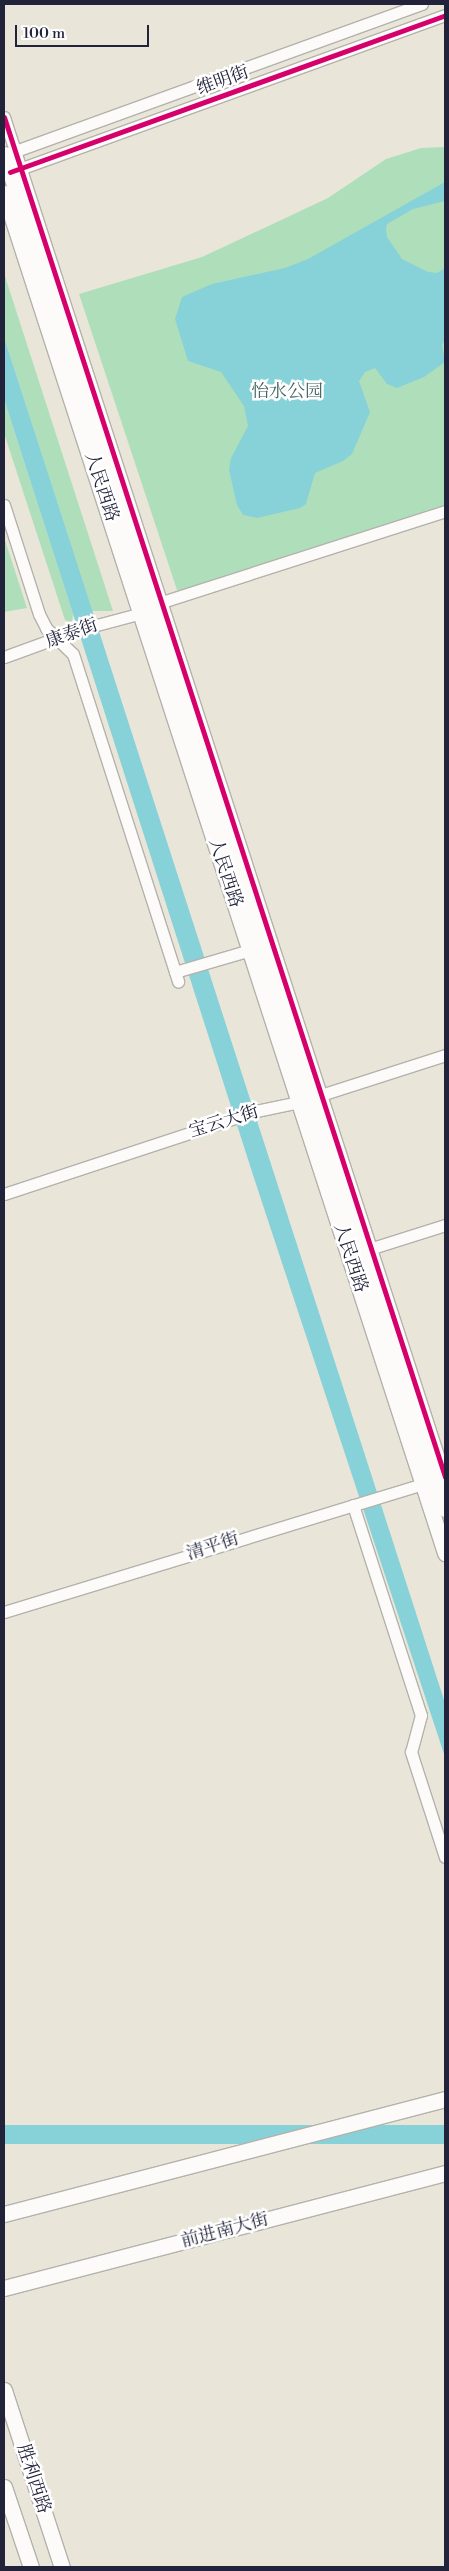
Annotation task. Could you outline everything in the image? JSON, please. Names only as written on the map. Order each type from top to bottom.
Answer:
[{"type":"main road","name":"人民西路","points":[[8,154],[15,170],[310,1098],[445,1553]]},
{"type":"main road","name":"人民西路","points":[[4,193],[250,950],[310,1098],[367,1250],[442,1472],[445,1509]]},
{"type":"main road","points":[[4,2214],[445,2099]]},
{"type":"main road","name":"前进南大街","points":[[4,2288],[445,2173]]},
{"type":"main road","name":"胜利西路","points":[[4,2390],[62,2567]]},
{"type":"main road","name":"胜利西路","points":[[4,2487],[31,2567]]},
{"type":"street","name":"维明街","points":[[8,154],[422,4]]},
{"type":"street","name":"维明街","points":[[15,170],[445,15]]},
{"type":"street","points":[[4,117],[8,154]]},
{"type":"street","points":[[15,170],[162,602],[310,1098]]},
{"type":"street","points":[[4,505],[39,614],[46,628],[73,654],[179,975],[214,961],[250,950]]},
{"type":"street","points":[[162,602],[445,511]]},
{"type":"street","name":"康泰街","points":[[4,657],[59,640],[78,630],[142,613]]},
{"type":"street","name":"宝云大街","points":[[4,1194],[256,1111],[310,1098],[445,1055]]},
{"type":"street","points":[[367,1250],[445,1225]]},
{"type":"street","name":"清平街","points":[[4,1612],[423,1484]]},
{"type":"street","points":[[355,1504],[421,1714],[411,1752],[445,1857]]},
{"type":"green space","name":"怡水公园","points":[[445,147],[445,506],[178,593],[79,294],[202,257],[328,198],[386,159],[421,148]]},
{"type":"green space","points":[[4,273],[113,611],[92,611],[4,337]]},
{"type":"green space","points":[[4,399],[73,614],[72,623],[65,620],[4,433]]},
{"type":"green space","points":[[4,537],[27,608],[4,612]]},
{"type":"water","points":[[445,182],[445,201],[413,209],[387,224],[386,229],[387,237],[402,259],[428,272],[437,273],[445,268],[445,339],[442,345],[445,362],[424,377],[397,388],[387,384],[375,368],[365,372],[359,381],[370,412],[352,454],[343,461],[315,473],[306,504],[300,508],[257,518],[243,515],[237,505],[229,470],[231,458],[248,426],[244,406],[221,372],[188,361],[175,319],[182,297],[212,284],[285,268],[308,259]]},
{"type":"water","points":[[4,337],[445,1703],[445,1757],[254,1178],[4,399]]},
{"type":"water","points":[[4,2125],[445,2125],[445,2144],[4,2144]]},
{"type":"cycle path","points":[[10,172],[445,15]]},
{"type":"cycle path","points":[[4,117],[445,1477]]}]
